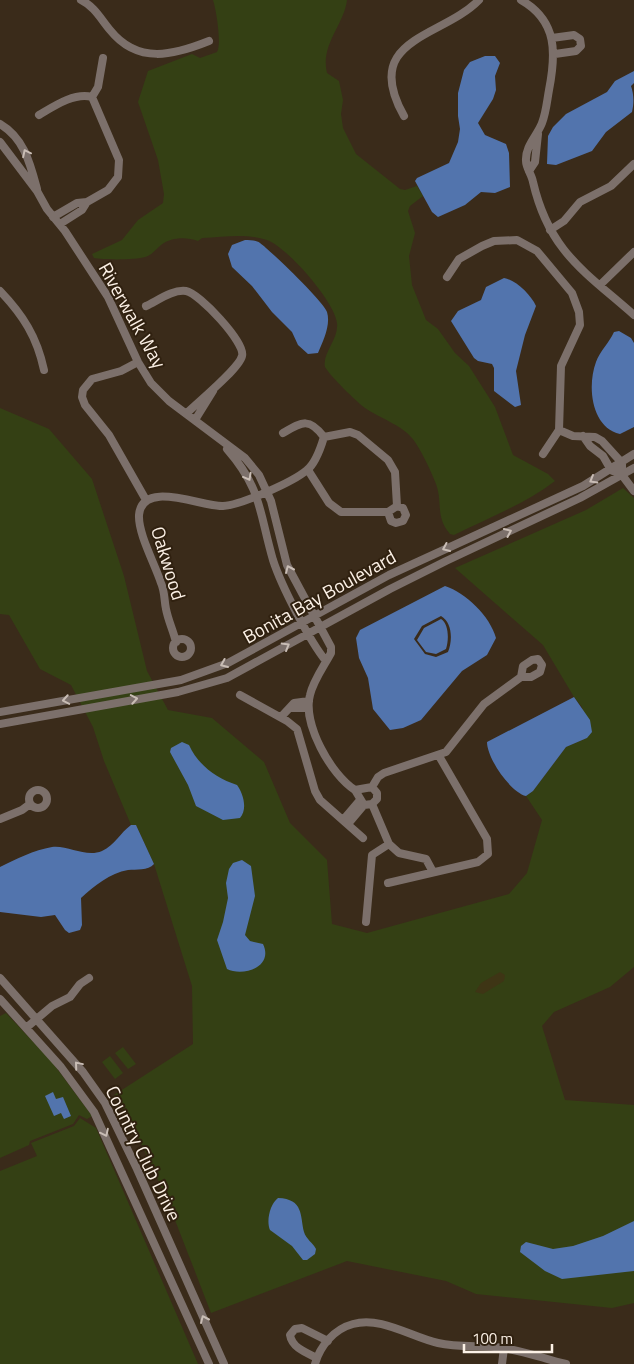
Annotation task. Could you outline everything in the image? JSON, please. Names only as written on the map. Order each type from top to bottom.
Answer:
[{"type":"street","points":[[81,0],[94,8],[115,36],[137,50],[154,54],[171,54],[209,41]]},
{"type":"street","points":[[404,116],[396,100],[393,86],[393,72],[401,53],[410,42],[469,9],[479,0]]},
{"type":"street","points":[[521,0],[541,18],[552,38],[555,54],[545,115],[538,132],[534,162],[529,170],[539,210],[569,257],[634,314]]},
{"type":"street","points":[[552,38],[574,35],[580,39],[581,46],[576,51],[555,54]]},
{"type":"street","points":[[92,97],[98,87],[102,58]]},
{"type":"street","points":[[39,115],[72,98],[85,95],[92,97]]},
{"type":"street","points":[[60,224],[82,210],[87,202],[114,185],[120,169],[119,160],[92,97]]},
{"type":"street","name":"Riverwalk Way","points":[[0,124],[12,133],[23,147],[30,163],[37,191]]},
{"type":"street","name":"Riverwalk Way","points":[[0,142],[37,191],[53,217],[60,224],[108,297],[138,362],[156,389],[218,439],[245,458],[259,475],[267,491],[287,565],[331,647],[331,653],[326,662],[308,633],[276,568],[257,495],[241,465],[218,439]]},
{"type":"street","points":[[550,230],[564,221],[580,202],[611,186],[634,164]]},
{"type":"street","points":[[53,217],[77,203],[87,202]]},
{"type":"street","points":[[447,277],[459,259],[482,246],[494,241],[517,240],[537,251],[569,287],[577,305],[580,325],[561,366],[559,430],[543,454]]},
{"type":"street","points":[[600,285],[634,252]]},
{"type":"street","points":[[0,291],[19,311],[29,327],[39,349],[44,370]]},
{"type":"street","points":[[146,306],[174,293],[187,291],[228,328],[239,344],[242,356],[213,390],[194,420]]},
{"type":"street","points":[[138,362],[122,371],[92,379],[86,383],[82,397],[84,405],[114,443],[146,500]]},
{"type":"street","points":[[186,414],[200,399],[213,390]]},
{"type":"street","points":[[283,433],[301,423],[309,423],[316,426],[324,437]]},
{"type":"street","points":[[559,430],[573,436],[583,436],[602,441],[622,463],[622,475]]},
{"type":"street","points":[[324,437],[350,432],[358,435],[388,460],[395,472],[397,506]]},
{"type":"street","points":[[583,436],[590,446],[603,456],[611,470],[622,475],[634,491]]},
{"type":"street","points":[[324,437],[308,470],[329,503],[341,512],[388,512],[397,506]]},
{"type":"street","name":"Bonita Bay Boulevard","points":[[0,712],[181,680],[228,663],[315,617],[388,575],[583,486],[634,454]]},
{"type":"street","name":"Bonita Bay Boulevard","points":[[0,724],[200,687],[234,675],[308,633],[446,560],[580,498],[634,468]]},
{"type":"street","name":"Oakwood","points":[[176,642],[166,611],[162,584],[151,559],[139,519],[139,512],[146,500],[152,497],[166,496],[224,506],[267,491],[308,470]]},
{"type":"street","points":[[388,512],[391,520],[396,523],[403,521],[406,515],[403,508],[397,506]]},
{"type":"street","points":[[326,662],[312,689],[309,705],[311,724],[320,745],[343,780],[365,803],[389,844],[399,853],[426,859],[433,872]]},
{"type":"street","points":[[354,790],[372,787],[378,777],[384,774],[439,756],[458,739],[484,704],[521,677]]},
{"type":"street","points":[[240,695],[297,729],[315,791],[320,800],[364,838]]},
{"type":"street","points":[[281,718],[290,708],[309,705]]},
{"type":"street","points":[[388,883],[478,862],[488,854],[487,839],[439,756]]},
{"type":"street","points":[[346,822],[365,803],[377,800],[377,792],[372,787]]},
{"type":"street","points":[[0,819],[22,810],[30,804]]},
{"type":"street","points":[[366,922],[372,855],[389,844]]},
{"type":"street","name":"Country Club Drive","points":[[0,978],[83,1072],[116,1122],[224,1364]]},
{"type":"street","points":[[26,1028],[52,1006],[70,997],[80,984],[89,978]]},
{"type":"street","name":"Country Club Drive","points":[[0,999],[75,1084],[102,1127],[209,1364]]},
{"type":"street","points":[[328,1341],[302,1328],[295,1329],[290,1335],[291,1342],[316,1361],[328,1341],[346,1327],[366,1323],[400,1330],[437,1343],[504,1348],[528,1359],[566,1364]]},
{"type":"street","points":[[502,1364],[504,1348]]},
{"type":"green space","points":[[213,0],[347,0],[342,18],[329,44],[326,63],[327,73],[339,81],[343,100],[341,114],[343,128],[356,154],[400,189],[405,190],[417,186],[423,196],[410,206],[408,211],[415,233],[409,256],[412,285],[426,320],[438,329],[455,353],[469,366],[495,407],[513,455],[548,474],[555,481],[519,504],[454,535],[450,534],[442,522],[436,484],[427,463],[411,436],[361,405],[338,383],[325,367],[326,356],[336,335],[337,323],[334,314],[328,302],[309,276],[276,245],[267,240],[243,236],[202,238],[198,241],[179,238],[165,242],[150,255],[141,258],[94,258],[92,254],[122,240],[138,220],[163,203],[164,194],[158,160],[138,102],[148,71],[192,54],[200,58],[217,52],[219,34]]},
{"type":"green space","points":[[0,408],[49,429],[92,479],[124,576],[147,671],[168,710],[212,718],[264,762],[290,823],[327,860],[332,924],[367,933],[509,894],[527,873],[542,820],[526,796],[533,791],[566,747],[587,738],[582,707],[543,645],[455,568],[586,510],[623,488],[634,498],[634,967],[610,987],[554,1012],[542,1026],[565,1100],[634,1105],[634,1303],[612,1308],[476,1294],[446,1281],[347,1261],[211,1313],[156,1174],[114,1095],[193,1044],[192,986],[154,864],[136,825],[131,825],[104,761],[93,727],[71,685],[40,669],[9,615],[0,614]]},
{"type":"green space","points":[[6,1013],[52,1062],[92,1116],[87,1119],[79,1115],[73,1124],[30,1141],[29,1145],[0,1158],[0,1016]]},
{"type":"green space","points":[[123,1047],[136,1064],[128,1069],[115,1053]]},
{"type":"green space","points":[[110,1056],[123,1073],[115,1079],[102,1062]]},
{"type":"green space","points":[[80,1118],[96,1128],[198,1364],[0,1364],[0,1171],[37,1156],[31,1143],[74,1126]]},
{"type":"sand","points":[[500,972],[505,975],[504,981],[483,994],[475,992],[481,983]]},
{"type":"water","points":[[485,56],[495,56],[500,63],[495,76],[496,90],[493,99],[478,123],[485,135],[506,144],[509,153],[510,187],[495,193],[481,192],[465,205],[438,217],[432,212],[415,181],[417,178],[449,163],[458,142],[460,129],[458,93],[464,70],[470,62]]},
{"type":"water","points":[[634,71],[634,83],[631,86],[633,92],[632,112],[606,132],[592,151],[556,165],[547,164],[548,136],[553,127],[566,114],[607,92],[615,81]]},
{"type":"water","points":[[245,240],[257,241],[266,248],[324,306],[328,322],[318,353],[308,354],[298,345],[292,332],[272,312],[252,286],[232,267],[228,254],[232,245]]},
{"type":"water","points":[[504,278],[509,279],[523,289],[536,306],[525,335],[516,371],[521,405],[515,407],[494,391],[494,368],[492,364],[478,361],[474,358],[451,321],[458,311],[481,300],[486,287]]},
{"type":"water","points":[[619,331],[631,338],[634,343],[634,427],[620,434],[610,430],[603,423],[597,414],[592,393],[593,372],[596,362],[614,332]]},
{"type":"water","points":[[445,586],[461,594],[476,606],[493,630],[496,638],[487,655],[462,671],[421,720],[403,728],[390,730],[373,709],[368,678],[359,658],[356,638],[360,630]],"holes":[[[441,616],[445,619],[451,632],[448,652],[436,657],[425,654],[414,639],[422,626]]]},
{"type":"water","points":[[441,619],[444,621],[448,632],[446,649],[436,654],[426,652],[417,640],[424,628]]},
{"type":"water","points":[[574,697],[590,720],[592,732],[587,738],[566,747],[533,791],[526,796],[520,793],[513,788],[495,765],[487,742]]},
{"type":"water","points":[[182,742],[189,745],[197,759],[208,770],[222,779],[237,785],[244,801],[244,810],[240,818],[223,820],[196,806],[188,785],[170,752],[171,748]]},
{"type":"water","points":[[131,825],[136,825],[154,864],[145,869],[128,870],[115,874],[86,893],[81,898],[82,925],[80,930],[69,933],[55,915],[41,917],[0,912],[0,867],[45,848],[58,847],[96,853],[110,846]]},
{"type":"water","points":[[242,860],[251,866],[255,896],[245,935],[250,941],[263,944],[265,952],[261,964],[248,971],[241,972],[227,969],[217,940],[228,898],[226,883],[229,869],[233,863]]},
{"type":"water","points":[[53,1092],[56,1099],[63,1097],[71,1116],[64,1119],[61,1113],[54,1116],[45,1096]]},
{"type":"water","points":[[278,1198],[292,1201],[299,1209],[304,1232],[316,1249],[315,1254],[307,1260],[303,1260],[292,1246],[270,1230],[268,1222],[270,1213],[273,1204]]},
{"type":"water","points":[[634,1221],[634,1271],[562,1279],[545,1271],[520,1252],[521,1246],[526,1242],[553,1249],[573,1246],[603,1236]]}]
